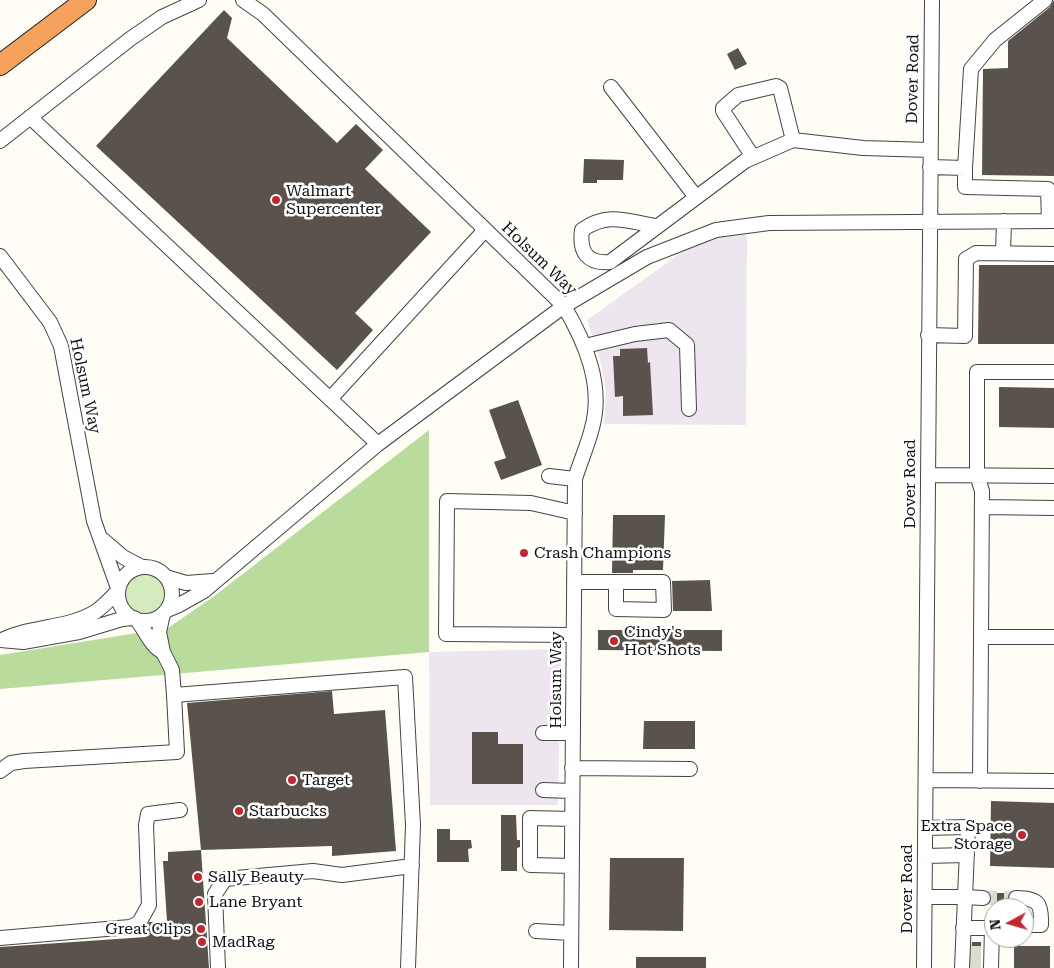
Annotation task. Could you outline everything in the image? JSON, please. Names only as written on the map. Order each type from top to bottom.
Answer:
[{"type":"highway","points":[[0,65],[86,0]]},
{"type":"street","points":[[0,141],[130,39],[162,17],[199,0]]},
{"type":"street","name":"Holsum Way","points":[[243,0],[263,14],[564,306],[585,346],[592,368],[596,396],[593,426],[575,479],[571,968]]},
{"type":"street","name":"Dover Road","points":[[924,968],[932,0]]},
{"type":"street","points":[[1,640],[22,642],[79,632],[122,619],[151,620],[204,590],[378,444],[564,306],[647,257],[716,230],[768,223],[1051,221],[1051,189],[965,187],[971,69],[994,40],[1045,0]]},
{"type":"street","points":[[754,157],[722,108],[738,96],[776,86],[780,88],[793,140]]},
{"type":"street","points":[[611,88],[696,197]]},
{"type":"street","points":[[30,117],[378,444]]},
{"type":"street","points":[[656,226],[608,218],[594,222],[582,230],[580,243],[586,256],[592,260],[598,263],[610,262],[656,226],[754,157],[793,140],[864,148],[930,150]]},
{"type":"street","points":[[930,166],[965,168]]},
{"type":"street","points":[[1003,253],[1004,221]]},
{"type":"street","points":[[330,399],[485,230]]},
{"type":"street","points":[[928,335],[965,336],[966,260],[976,253],[1054,254]]},
{"type":"street","name":"Holsum Way","points":[[0,256],[50,322],[61,346],[94,521],[118,590]]},
{"type":"street","points":[[585,346],[635,334],[670,330],[687,345],[689,409]]},
{"type":"street","points":[[980,781],[982,491],[977,475],[977,372],[1054,372]]},
{"type":"street","points":[[928,475],[1054,476]]},
{"type":"street","points":[[549,476],[575,479]]},
{"type":"street","points":[[574,635],[446,634],[447,500],[531,503],[575,512]]},
{"type":"street","points":[[982,507],[1054,508]]},
{"type":"street","points":[[101,538],[123,557],[142,566],[155,568],[166,577],[186,583],[213,581]]},
{"type":"street","points":[[1,640],[20,631],[71,622],[86,617],[97,611],[118,590],[127,574],[142,566]]},
{"type":"street","points":[[0,771],[11,763],[24,761],[177,752],[172,670],[163,652],[159,632],[170,603],[172,590],[166,577]]},
{"type":"street","points":[[574,582],[616,583]]},
{"type":"street","points":[[118,590],[122,608],[145,628],[156,649],[163,652]]},
{"type":"street","points":[[981,637],[1054,637]]},
{"type":"street","points":[[174,695],[405,677],[413,825],[408,968]]},
{"type":"street","points":[[543,733],[573,733]]},
{"type":"street","points":[[572,768],[690,769]]},
{"type":"street","points":[[926,780],[1054,782]]},
{"type":"street","points":[[543,790],[572,791]]},
{"type":"street","points":[[0,938],[130,927],[139,923],[149,905],[146,825],[148,814],[180,810]]},
{"type":"street","points":[[572,819],[530,818],[530,865],[572,866]]},
{"type":"street","points":[[925,828],[968,827],[963,928],[975,953],[987,968]]},
{"type":"street","points":[[925,856],[967,855]]},
{"type":"street","points":[[218,968],[215,894],[225,879],[313,871],[342,875],[412,866]]},
{"type":"street","points":[[925,897],[983,898]]},
{"type":"street","points":[[1034,900],[1038,903],[1042,912],[1041,925],[1034,925]]},
{"type":"street","points":[[963,928],[984,928]]},
{"type":"street","points":[[536,931],[571,933]]},
{"type":"street","points":[[962,968],[984,940]]},
{"type":"street","points":[[962,968],[967,967]]},
{"type":"shaded area","points":[[735,225],[747,236],[746,425],[604,424],[606,392],[601,363],[587,320],[714,229]]},
{"type":"shaded area","points":[[561,649],[558,805],[430,805],[429,652]]},
{"type":"green space","points":[[429,430],[429,652],[0,689],[0,655],[168,628],[213,597]]},
{"type":"green space","points":[[149,573],[157,576],[163,582],[166,594],[163,606],[157,612],[141,615],[133,612],[127,606],[124,590],[127,582],[133,576]]},
{"type":"building","points":[[1054,0],[1054,176],[982,175],[983,69],[1008,68],[1008,41],[1050,7]]},
{"type":"building","name":"Walmart Supercenter","points":[[224,10],[232,18],[227,38],[337,143],[356,124],[383,150],[365,169],[431,232],[355,313],[373,330],[337,370],[96,146]]},
{"type":"building","points":[[738,48],[747,64],[735,70],[727,54]]},
{"type":"building","points":[[584,159],[624,160],[623,180],[597,180],[597,183],[583,183]]},
{"type":"building","points":[[979,265],[1054,265],[1054,344],[978,344]]},
{"type":"building","points":[[647,348],[648,363],[650,362],[653,415],[623,416],[623,396],[615,397],[613,356],[620,356],[620,349]]},
{"type":"building","points":[[999,387],[1054,388],[1054,428],[999,427]]},
{"type":"building","points":[[518,400],[542,465],[501,480],[494,462],[506,458],[489,410]]},
{"type":"building","points":[[613,515],[665,515],[663,570],[633,570],[633,573],[612,573]]},
{"type":"building","points":[[710,580],[712,611],[673,611],[672,581]]},
{"type":"building","points":[[598,630],[722,630],[722,651],[598,650]]},
{"type":"building","name":"Target","points":[[332,691],[334,714],[385,710],[396,851],[332,856],[332,846],[201,850],[187,703]]},
{"type":"building","points":[[644,721],[695,721],[695,749],[643,749]]},
{"type":"building","points":[[472,732],[498,732],[498,744],[523,744],[523,784],[472,784]]},
{"type":"building","name":"Extra Space Storage","points":[[991,801],[1054,803],[1054,868],[990,866]]},
{"type":"building","points":[[501,815],[516,815],[517,840],[520,840],[520,847],[517,848],[517,871],[501,871]]},
{"type":"building","points":[[437,829],[450,829],[450,840],[471,840],[472,848],[468,849],[469,862],[437,862]]},
{"type":"building","points":[[201,850],[209,968],[0,968],[0,947],[146,937],[145,929],[149,922],[167,921],[163,861],[168,861],[168,852]]},
{"type":"building","points":[[610,858],[684,858],[683,931],[609,930]]},
{"type":"building","points":[[990,893],[1009,893],[1008,898],[992,898]]},
{"type":"building","points":[[972,942],[981,942],[981,968],[971,968]]},
{"type":"building","points":[[1050,946],[1050,968],[1014,968],[1014,948]]},
{"type":"building","points":[[636,957],[706,957],[706,968],[636,968]]},
{"type":"tunnel","points":[[967,953],[981,953]]},
{"type":"tunnel","points":[[967,967],[981,967]]},
{"type":"place","name":"Walmart Supercenter","points":[[276,200]]},
{"type":"place","name":"Crash Champions","points":[[524,553]]},
{"type":"place","name":"Cindy's Hot Shots","points":[[614,641]]},
{"type":"place","name":"Target","points":[[292,780]]},
{"type":"place","name":"Starbucks","points":[[239,811]]},
{"type":"place","name":"Extra Space Storage","points":[[1022,835]]},
{"type":"place","name":"Sally Beauty","points":[[198,877]]},
{"type":"place","name":"Lane Bryant","points":[[199,902]]},
{"type":"place","name":"Great Clips","points":[[201,929]]},
{"type":"place","name":"MadRag","points":[[202,942]]}]
